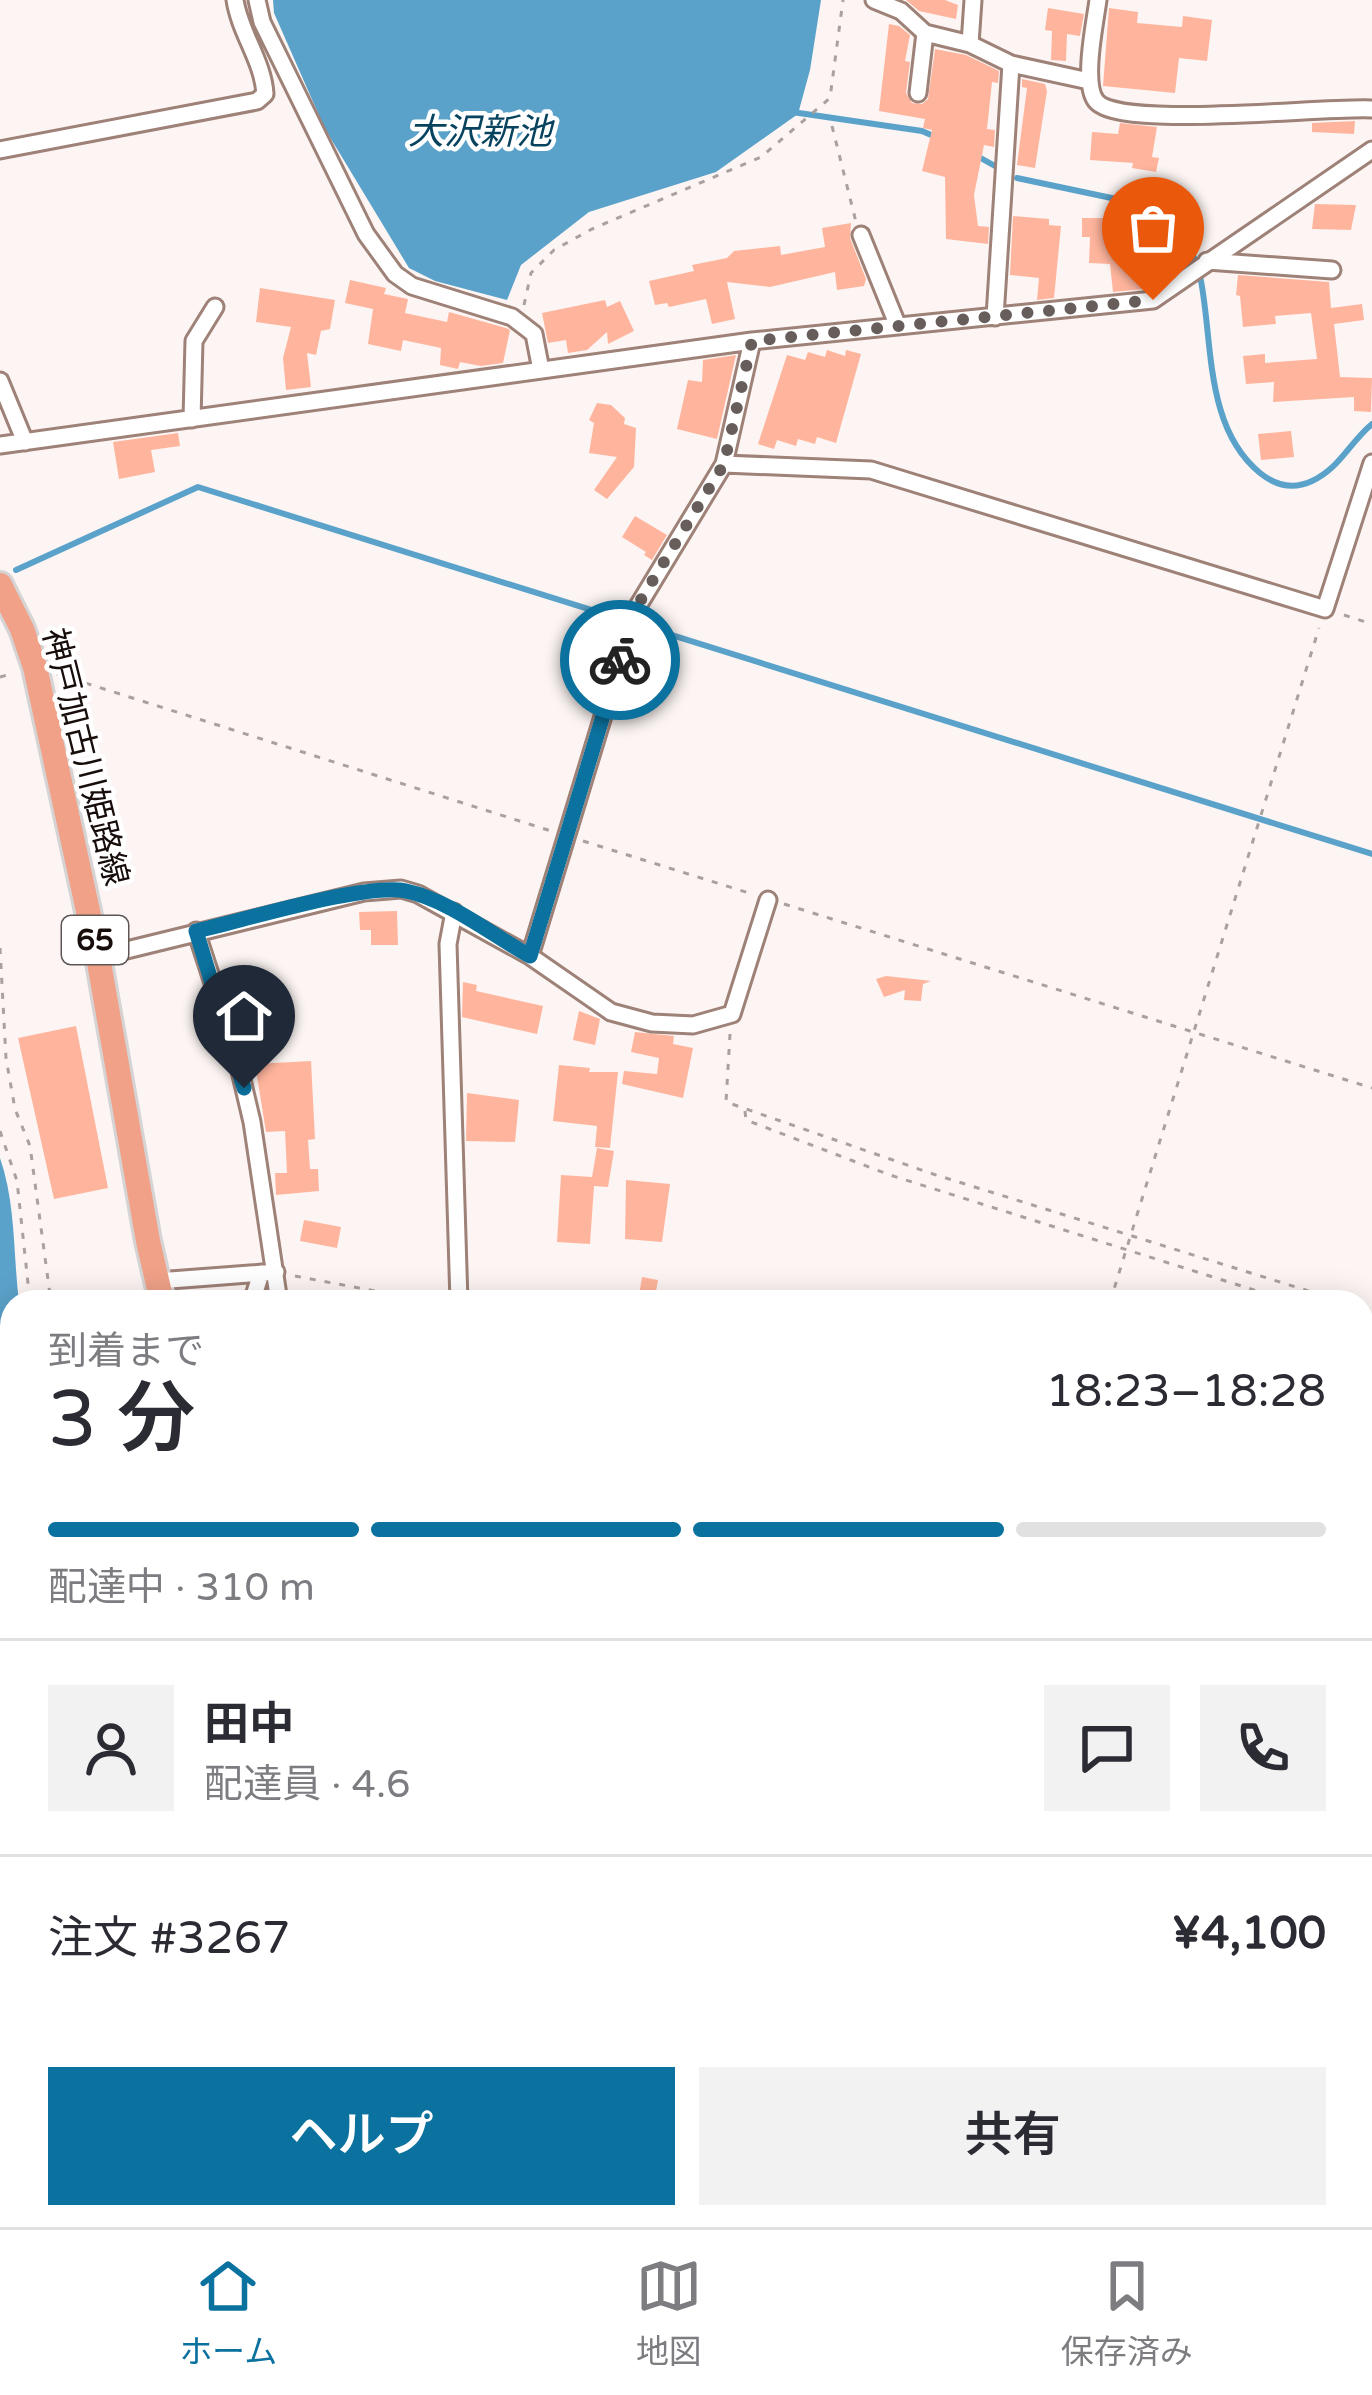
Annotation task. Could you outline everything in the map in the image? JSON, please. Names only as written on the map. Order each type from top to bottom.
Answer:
[{"type":"main road","name":"神戸加古川姫路線","points":[[0,585],[35,667],[98,956],[160,1290]]},
{"type":"street","points":[[0,148],[257,100],[265,94],[263,79],[235,0]]},
{"type":"street","points":[[257,0],[262,22],[366,234],[394,274],[412,286],[512,316],[534,334],[541,370]]},
{"type":"street","points":[[874,0],[901,11],[925,33],[970,44],[1011,64],[1089,81]]},
{"type":"street","points":[[970,44],[973,0]]},
{"type":"street","points":[[1098,0],[1089,81],[1093,98],[1106,110],[1155,116],[1372,110]]},
{"type":"street","points":[[918,93],[925,33]]},
{"type":"street","points":[[995,317],[1011,64]]},
{"type":"street","points":[[0,445],[752,341],[1153,300],[1372,150]]},
{"type":"street","points":[[860,235],[897,324]]},
{"type":"street","points":[[1207,261],[1332,270]]},
{"type":"street","points":[[193,418],[194,340],[215,307]]},
{"type":"street","points":[[530,956],[634,611],[724,464],[752,341]]},
{"type":"street","points":[[0,381],[25,442]]},
{"type":"street","points":[[724,464],[871,470],[1324,609],[1372,463]]},
{"type":"street","points":[[98,956],[364,892],[401,889],[454,912],[530,956],[611,1012],[652,1023],[693,1025],[732,1014],[768,900]]},
{"type":"street","points":[[454,912],[448,944],[459,1290]]},
{"type":"street","points":[[196,931],[236,1054],[252,1122],[268,1272],[275,1290]]},
{"type":"street","points":[[171,1290],[268,1272]]},
{"type":"street","points":[[258,1290],[268,1272]]},
{"type":"path","points":[[522,324],[531,273],[554,250],[760,157],[830,98],[842,0]]},
{"type":"path","points":[[832,126],[860,235]]},
{"type":"path","points":[[1114,1290],[1324,609],[1372,624]]},
{"type":"path","points":[[35,667],[1372,1088]]},
{"type":"path","points":[[0,948],[6,1058],[15,1109],[30,1146],[49,1290]]},
{"type":"path","points":[[732,1014],[726,1102],[1306,1290]]},
{"type":"path","points":[[744,1109],[746,1120],[890,1175],[1254,1290]]},
{"type":"path","points":[[0,1131],[17,1181],[29,1290]]},
{"type":"path","points":[[268,1272],[368,1290]]},
{"type":"water","name":"大沢新池","points":[[273,0],[821,0],[798,114],[716,172],[589,212],[521,265],[507,300],[435,281],[409,268],[325,129],[274,13]]},
{"type":"water","points":[[0,1158],[11,1211],[18,1290],[0,1290]]},
{"type":"building","points":[[906,0],[945,0],[958,5],[956,19],[919,11]]},
{"type":"building","points":[[1048,8],[1084,14],[1080,36],[1067,34],[1066,61],[1051,60],[1052,31],[1045,30]]},
{"type":"building","points":[[1109,8],[1138,12],[1137,23],[1182,27],[1183,16],[1212,20],[1207,61],[1179,58],[1175,93],[1103,86]]},
{"type":"building","points":[[889,24],[910,35],[905,61],[910,62],[906,93],[912,103],[928,99],[935,49],[966,55],[999,71],[998,83],[992,82],[987,129],[995,130],[994,147],[984,145],[974,195],[978,226],[989,227],[988,244],[946,239],[945,177],[922,171],[932,130],[923,128],[925,119],[879,111]]},
{"type":"building","points":[[1022,79],[1045,84],[1047,91],[1035,168],[1017,165],[1027,88],[1022,87]]},
{"type":"building","points":[[1355,121],[1354,134],[1312,132],[1312,123]]},
{"type":"building","points":[[1120,123],[1157,127],[1152,157],[1159,158],[1156,172],[1132,168],[1133,163],[1090,160],[1092,132],[1118,134]]},
{"type":"building","points":[[1315,204],[1356,205],[1351,230],[1312,229]]},
{"type":"building","points":[[1013,216],[1049,219],[1049,225],[1061,226],[1054,298],[1037,300],[1039,278],[1010,275]]},
{"type":"building","points":[[1082,218],[1131,218],[1131,229],[1147,229],[1147,260],[1161,261],[1159,281],[1144,282],[1144,289],[1113,292],[1110,264],[1089,263],[1090,237],[1082,237]]},
{"type":"building","points":[[851,223],[850,238],[866,279],[864,286],[837,290],[835,272],[770,287],[727,282],[735,319],[712,324],[706,299],[669,307],[667,303],[655,305],[649,281],[694,271],[692,265],[727,258],[734,251],[780,246],[781,255],[825,247],[822,228]]},
{"type":"building","points":[[1238,275],[1329,282],[1331,308],[1362,304],[1364,320],[1334,324],[1340,377],[1372,378],[1371,412],[1354,411],[1354,397],[1273,402],[1274,382],[1246,384],[1243,356],[1265,354],[1265,363],[1317,359],[1311,313],[1275,316],[1276,324],[1243,327],[1240,296],[1236,295]]},
{"type":"building","points":[[350,280],[386,288],[384,294],[408,299],[405,313],[447,322],[449,312],[510,330],[503,363],[460,362],[458,369],[440,365],[441,348],[403,340],[401,351],[368,344],[373,309],[345,303]]},
{"type":"building","points":[[260,288],[335,300],[330,329],[321,331],[316,355],[307,353],[311,387],[286,390],[283,358],[291,327],[256,322]]},
{"type":"building","points":[[605,300],[607,307],[620,301],[634,331],[608,344],[607,332],[587,350],[568,353],[566,340],[548,343],[542,313]]},
{"type":"building","points":[[827,350],[845,356],[846,350],[861,354],[836,443],[817,437],[815,444],[798,439],[796,446],[777,440],[774,449],[758,444],[787,355],[805,360],[808,352],[825,357]]},
{"type":"building","points":[[736,355],[717,439],[677,429],[688,380],[702,382],[703,360]]},
{"type":"building","points":[[597,403],[611,405],[625,418],[624,424],[636,428],[634,467],[607,499],[594,490],[617,457],[589,453],[594,423],[589,420]]},
{"type":"building","points":[[1291,431],[1294,457],[1261,460],[1258,434]]},
{"type":"building","points":[[178,433],[180,446],[151,450],[155,472],[119,479],[113,442]]},
{"type":"building","points":[[635,516],[667,535],[652,560],[622,537]]},
{"type":"building","points":[[397,911],[398,945],[371,945],[371,930],[360,930],[359,912]]},
{"type":"building","points":[[876,979],[931,981],[923,984],[921,1001],[904,1000],[905,990],[884,997]]},
{"type":"building","points":[[463,982],[477,985],[476,991],[543,1006],[537,1034],[462,1017]]},
{"type":"building","points":[[579,1011],[600,1019],[595,1045],[573,1040]]},
{"type":"building","points":[[76,1026],[108,1188],[54,1199],[18,1038]]},
{"type":"building","points":[[635,1032],[674,1036],[673,1044],[693,1048],[683,1098],[622,1084],[624,1071],[657,1074],[659,1058],[631,1052]]},
{"type":"building","points":[[311,1061],[315,1139],[308,1140],[310,1169],[318,1169],[319,1191],[276,1195],[275,1173],[287,1173],[285,1131],[266,1132],[255,1064]]},
{"type":"building","points":[[559,1065],[618,1072],[610,1148],[595,1147],[597,1126],[553,1121]]},
{"type":"building","points":[[467,1093],[519,1100],[515,1142],[466,1141]]},
{"type":"building","points":[[597,1148],[614,1151],[608,1187],[594,1186],[590,1244],[557,1242],[561,1175],[592,1177]]},
{"type":"building","points":[[626,1180],[670,1184],[662,1242],[625,1239]]},
{"type":"building","points":[[304,1220],[341,1227],[337,1248],[300,1241]]},
{"type":"building","points":[[642,1277],[658,1280],[656,1290],[640,1290]]},
{"type":"waterway","points":[[792,112],[922,131],[938,138]]},
{"type":"waterway","points":[[977,156],[995,166]]},
{"type":"waterway","points":[[1017,178],[1173,211],[1201,281],[1220,409],[1242,454],[1260,473],[1278,484],[1312,481],[1330,469],[1372,424]]},
{"type":"waterway","points":[[16,570],[198,487],[1372,854]]},
{"type":"way so far","points":[[620,660],[634,611],[724,464],[752,341],[1153,300]]},
{"type":"route","points":[[244,1088],[196,931],[364,892],[401,889],[454,912],[530,956],[620,660]]}]
